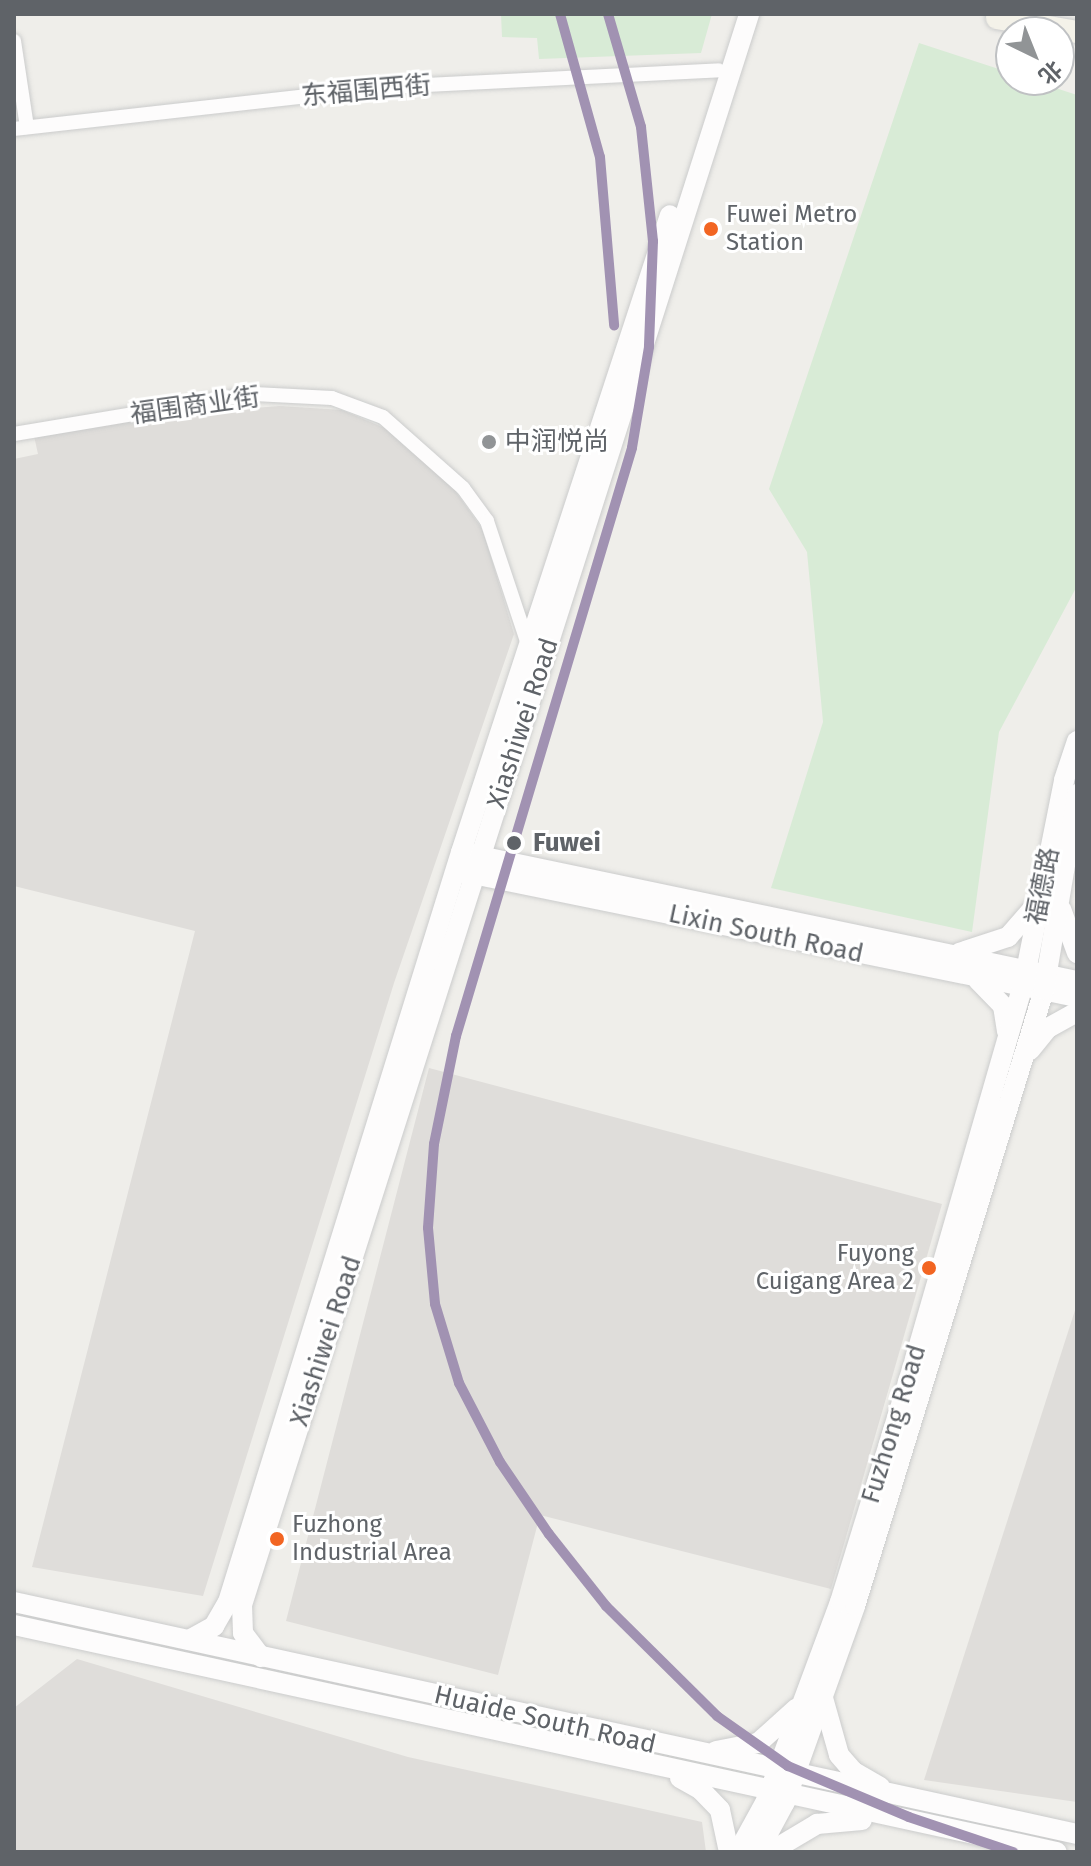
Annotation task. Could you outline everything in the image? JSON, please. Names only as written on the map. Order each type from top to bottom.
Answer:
[{"type":"main road","points":[[1067,14],[1077,18]]},
{"type":"main road","points":[[990,16],[1077,32]]},
{"type":"street","name":"Xiashiwei Road","points":[[261,1657],[243,1633],[242,1605],[468,863],[528,644],[737,14]]},
{"type":"street","name":"Xiashiwei Road","points":[[189,1640],[214,1626],[228,1602],[749,14]]},
{"type":"street","points":[[14,41],[20,128]]},
{"type":"street","name":"东福围西街","points":[[20,128],[388,87],[719,70]]},
{"type":"street","name":"福围商业街","points":[[14,434],[254,394],[332,398],[383,417],[463,488],[487,521],[528,644]]},
{"type":"street","name":"福德路","points":[[1046,983],[1064,780],[1077,741]]},
{"type":"street","name":"福德路","points":[[1024,978],[1052,891],[1077,794]]},
{"type":"street","name":"Lixin South Road","points":[[468,863],[944,953],[1046,983],[1077,997]]},
{"type":"street","name":"Lixin South Road","points":[[468,863],[967,975],[1024,978]]},
{"type":"street","points":[[944,953],[971,952],[1008,937],[1052,891],[1077,953]]},
{"type":"street","points":[[967,975],[995,993],[1003,1006],[1008,1039]]},
{"type":"street","name":"Fuzhong Road","points":[[786,1773],[803,1702],[854,1557],[1024,978]]},
{"type":"street","name":"Lixin South Road","points":[[1046,983],[1077,981]]},
{"type":"street","name":"Fuzhong Road","points":[[758,1852],[786,1773],[823,1696],[1046,983]]},
{"type":"street","points":[[1017,1079],[1029,1050],[1048,1028],[1077,1012]]},
{"type":"street","name":"Huaide South Road","points":[[14,1602],[679,1750],[1077,1834]]},
{"type":"street","name":"Huaide South Road","points":[[14,1625],[778,1794],[1057,1852]]},
{"type":"street","points":[[823,1696],[833,1743],[846,1764],[909,1799]]},
{"type":"street","points":[[679,1750],[733,1750],[758,1743],[803,1702]]},
{"type":"street","points":[[654,1767],[711,1799],[726,1822],[729,1852]]},
{"type":"street","name":"Fuzhong Road","points":[[738,1852],[778,1794]]},
{"type":"street","points":[[770,1852],[817,1824],[896,1819]]},
{"type":"shaded area","points":[[280,406],[342,410],[387,429],[439,468],[483,530],[514,634],[394,983],[203,1596],[32,1567],[195,931],[14,886],[14,459],[38,454],[34,436],[168,415]]},
{"type":"shaded area","points":[[429,1068],[942,1204],[831,1589],[540,1515],[498,1675],[286,1621]]},
{"type":"shaded area","points":[[1077,1304],[1077,1802],[924,1780]]},
{"type":"shaded area","points":[[77,1659],[408,1757],[702,1822],[706,1852],[14,1852],[14,1708]]},
{"type":"green space","points":[[501,14],[712,14],[701,53],[539,59],[537,38],[502,37]]},
{"type":"green space","points":[[919,43],[995,68],[995,96],[1077,95],[1077,586],[999,732],[972,932],[771,888],[823,722],[807,552],[769,489]]},
{"type":"transit line","points":[[560,14],[600,157],[614,325]]},
{"type":"transit line","points":[[608,14],[641,127],[653,241],[649,347],[632,448],[456,1036],[434,1144],[428,1228],[435,1304],[459,1383],[500,1462],[549,1534],[606,1606],[717,1716],[788,1766],[909,1817],[1013,1852]]},
{"type":"place","name":"Fuwei Metro Station","points":[[711,229]]},
{"type":"place","name":"中润悦尚","points":[[489,442]]},
{"type":"place","name":"Fuwei","points":[[514,843]]},
{"type":"place","name":"Fuyong Cuigang Area 2","points":[[929,1268]]},
{"type":"place","name":"Fuzhong Industrial Area","points":[[277,1539]]}]
